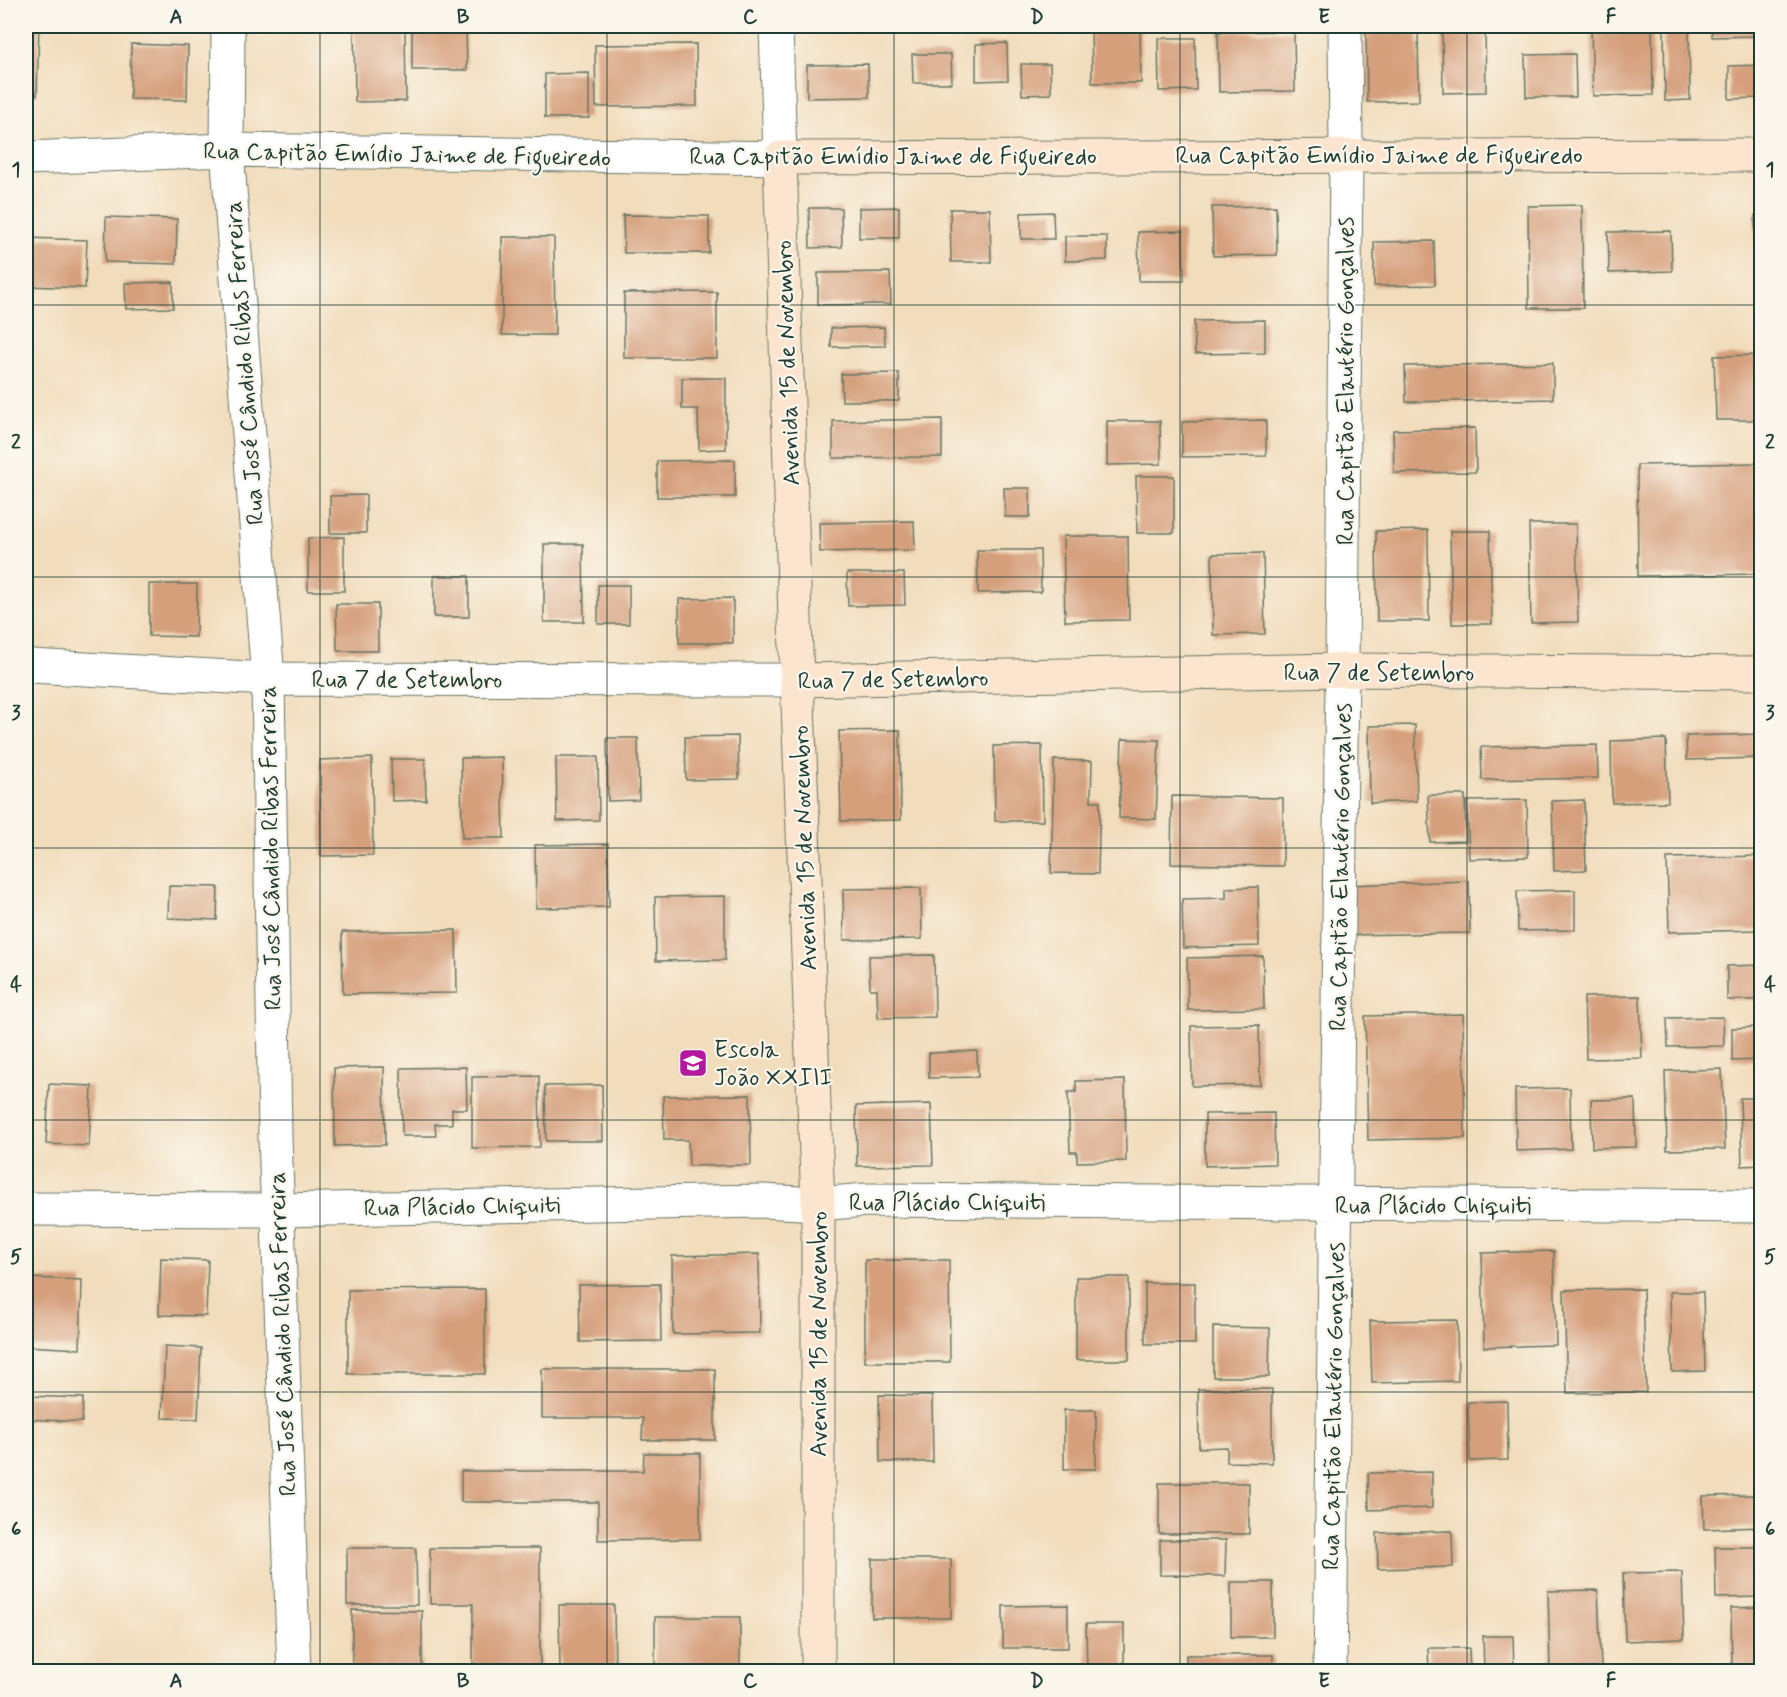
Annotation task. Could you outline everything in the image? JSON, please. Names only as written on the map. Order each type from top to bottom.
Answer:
[{"type":"main road","name":"Rua Capitão Emídio Jaime de Figueiredo","points":[[780,158],[1761,155]]},
{"type":"main road","name":"Avenida 15 de Novembro","points":[[780,158],[797,680],[818,1204],[818,1671]]},
{"type":"main road","name":"Rua 7 de Setembro","points":[[797,680],[1342,670],[1761,673]]},
{"type":"street","name":"Rua José Cândido Ribas Ferreira","points":[[228,26],[227,150],[268,679],[277,1210],[294,1671]]},
{"type":"street","name":"Avenida 15 de Novembro","points":[[776,26],[780,158]]},
{"type":"street","name":"Rua Capitão Elautério Gonçalves","points":[[1330,1671],[1342,670],[1345,26]]},
{"type":"street","name":"Rua Capitão Emídio Jaime de Figueiredo","points":[[26,158],[227,150],[780,158]]},
{"type":"street","name":"Rua 7 de Setembro","points":[[26,664],[268,679],[797,680]]},
{"type":"street","name":"Rua Plácido Chiquiti","points":[[26,1209],[277,1210],[763,1201],[818,1204],[866,1200],[1761,1206]]},
{"type":"building","points":[[26,26],[39,26],[37,95],[26,95]]},
{"type":"building","points":[[354,26],[405,26],[406,101],[355,102]]},
{"type":"building","points":[[412,26],[466,26],[467,70],[412,70]]},
{"type":"building","points":[[811,26],[861,26],[862,31],[812,32]]},
{"type":"building","points":[[1030,26],[1064,26],[1064,33],[1030,33]]},
{"type":"building","points":[[1091,26],[1140,26],[1141,83],[1092,83]]},
{"type":"building","points":[[1366,26],[1418,26],[1419,101],[1367,102]]},
{"type":"building","points":[[1652,26],[1653,95],[1593,96],[1591,27]]},
{"type":"building","points":[[1664,26],[1689,26],[1690,100],[1665,101]]},
{"type":"building","points":[[1712,26],[1762,26],[1762,36],[1712,37]]},
{"type":"building","points":[[1442,29],[1485,29],[1486,92],[1443,93]]},
{"type":"building","points":[[1294,31],[1295,91],[1219,92],[1218,32]]},
{"type":"building","points":[[1158,38],[1195,38],[1196,90],[1159,91]]},
{"type":"building","points":[[1007,43],[1008,80],[976,81],[976,44]]},
{"type":"building","points":[[131,44],[188,46],[187,100],[130,99]]},
{"type":"building","points":[[696,44],[697,106],[596,107],[595,45]]},
{"type":"building","points":[[912,54],[951,54],[952,83],[913,83]]},
{"type":"building","points":[[1575,54],[1576,97],[1526,97],[1525,55]]},
{"type":"building","points":[[868,64],[869,97],[807,98],[807,65]]},
{"type":"building","points":[[1021,64],[1050,64],[1051,94],[1022,95]]},
{"type":"building","points":[[1762,65],[1762,98],[1729,99],[1729,66]]},
{"type":"building","points":[[589,73],[589,118],[545,118],[545,74]]},
{"type":"building","points":[[1582,205],[1583,308],[1529,308],[1528,206]]},
{"type":"building","points":[[1276,206],[1277,255],[1213,256],[1212,207]]},
{"type":"building","points":[[899,207],[899,238],[859,238],[859,208]]},
{"type":"building","points":[[809,208],[841,208],[842,247],[810,248]]},
{"type":"building","points":[[950,209],[990,209],[991,262],[951,262]]},
{"type":"building","points":[[1053,212],[1054,239],[1021,239],[1021,213]]},
{"type":"building","points":[[623,215],[709,216],[709,253],[624,253]]},
{"type":"building","points":[[1755,215],[1762,215],[1762,258],[1756,258]]},
{"type":"building","points":[[106,217],[177,219],[176,264],[105,262]]},
{"type":"building","points":[[1183,231],[1184,281],[1139,281],[1138,232]]},
{"type":"building","points":[[1671,231],[1672,271],[1609,273],[1608,232]]},
{"type":"building","points":[[1065,236],[1107,236],[1107,260],[1065,261]]},
{"type":"building","points":[[502,237],[554,237],[555,335],[502,335]]},
{"type":"building","points":[[26,238],[87,240],[85,288],[26,286]]},
{"type":"building","points":[[1434,241],[1435,285],[1374,286],[1374,242]]},
{"type":"building","points":[[890,272],[891,304],[818,305],[818,273]]},
{"type":"building","points":[[173,282],[173,308],[126,309],[125,283]]},
{"type":"building","points":[[717,292],[717,358],[624,358],[624,293]]},
{"type":"building","points":[[1265,320],[1265,353],[1195,354],[1194,321]]},
{"type":"building","points":[[884,327],[885,346],[831,347],[831,328]]},
{"type":"building","points":[[1762,355],[1762,420],[1716,420],[1714,356]]},
{"type":"building","points":[[1553,363],[1553,399],[1406,402],[1405,366]]},
{"type":"building","points":[[899,373],[899,401],[842,401],[841,374]]},
{"type":"building","points":[[682,378],[726,378],[726,449],[699,450],[698,409],[682,409]]},
{"type":"building","points":[[942,419],[942,457],[833,458],[833,421]]},
{"type":"building","points":[[1266,420],[1266,456],[1182,457],[1182,422]]},
{"type":"building","points":[[1107,421],[1160,421],[1161,464],[1107,465]]},
{"type":"building","points":[[1475,428],[1476,472],[1394,473],[1393,430]]},
{"type":"building","points":[[735,460],[735,497],[657,497],[657,461]]},
{"type":"building","points":[[1762,463],[1762,574],[1638,576],[1637,465]]},
{"type":"building","points":[[1136,476],[1174,476],[1174,533],[1137,533]]},
{"type":"building","points":[[1004,488],[1030,488],[1030,517],[1005,517]]},
{"type":"building","points":[[366,495],[366,533],[330,533],[330,496]]},
{"type":"building","points":[[914,521],[915,550],[820,552],[819,523]]},
{"type":"building","points":[[1529,524],[1576,524],[1578,622],[1531,623]]},
{"type":"building","points":[[1428,530],[1429,621],[1377,621],[1376,531]]},
{"type":"building","points":[[1450,531],[1490,531],[1492,624],[1452,624]]},
{"type":"building","points":[[1063,536],[1128,536],[1129,620],[1065,621]]},
{"type":"building","points":[[344,537],[344,591],[308,591],[308,538]]},
{"type":"building","points":[[544,544],[583,544],[584,622],[544,622]]},
{"type":"building","points":[[977,550],[1040,550],[1041,592],[978,593]]},
{"type":"building","points":[[1263,553],[1265,634],[1213,635],[1212,554]]},
{"type":"building","points":[[847,573],[904,573],[905,605],[848,606]]},
{"type":"building","points":[[434,576],[469,576],[469,617],[434,617]]},
{"type":"building","points":[[149,584],[197,584],[196,637],[149,636]]},
{"type":"building","points":[[598,585],[629,585],[629,624],[598,624]]},
{"type":"building","points":[[733,598],[733,643],[679,643],[679,599]]},
{"type":"building","points":[[336,604],[378,604],[378,651],[337,651]]},
{"type":"building","points":[[1415,725],[1417,801],[1370,803],[1369,726]]},
{"type":"building","points":[[900,730],[901,820],[841,821],[839,731]]},
{"type":"building","points":[[1762,734],[1762,758],[1687,760],[1686,736]]},
{"type":"building","points":[[738,736],[739,779],[686,780],[685,737]]},
{"type":"building","points":[[607,738],[638,738],[639,800],[608,801]]},
{"type":"building","points":[[1122,739],[1159,740],[1156,819],[1119,818]]},
{"type":"building","points":[[1666,739],[1668,802],[1612,803],[1611,741]]},
{"type":"building","points":[[1042,745],[1043,821],[995,821],[994,746]]},
{"type":"building","points":[[1597,745],[1598,778],[1482,780],[1481,747]]},
{"type":"building","points":[[502,757],[504,838],[462,838],[461,758]]},
{"type":"building","points":[[556,757],[598,757],[599,820],[557,821]]},
{"type":"building","points":[[372,758],[373,855],[321,856],[320,760]]},
{"type":"building","points":[[391,759],[425,759],[426,800],[392,801]]},
{"type":"building","points":[[1054,760],[1092,761],[1091,801],[1100,801],[1098,874],[1051,873]]},
{"type":"building","points":[[1428,795],[1465,795],[1466,841],[1430,842]]},
{"type":"building","points":[[1172,796],[1283,798],[1283,866],[1171,864]]},
{"type":"building","points":[[1527,800],[1528,857],[1469,859],[1467,801]]},
{"type":"building","points":[[1584,800],[1586,870],[1554,871],[1552,801]]},
{"type":"building","points":[[608,844],[609,907],[536,908],[535,845]]},
{"type":"building","points":[[1762,856],[1762,930],[1669,932],[1667,858]]},
{"type":"building","points":[[1469,881],[1470,933],[1348,935],[1347,885]]},
{"type":"building","points":[[169,886],[218,887],[217,920],[168,918]]},
{"type":"building","points":[[1258,887],[1259,946],[1183,948],[1182,899],[1226,898],[1226,888]]},
{"type":"building","points":[[921,888],[922,939],[844,940],[843,889]]},
{"type":"building","points":[[1575,890],[1575,930],[1518,931],[1517,891]]},
{"type":"building","points":[[725,896],[725,960],[656,961],[655,897]]},
{"type":"building","points":[[456,930],[457,993],[343,994],[342,932]]},
{"type":"building","points":[[934,955],[935,1017],[878,1018],[877,989],[870,989],[869,956]]},
{"type":"building","points":[[1263,956],[1264,1009],[1188,1010],[1187,958]]},
{"type":"building","points":[[1762,965],[1762,1000],[1727,1000],[1727,966]]},
{"type":"building","points":[[1640,996],[1642,1058],[1586,1059],[1584,997]]},
{"type":"building","points":[[1463,1014],[1465,1138],[1368,1140],[1365,1016]]},
{"type":"building","points":[[1723,1017],[1724,1046],[1668,1047],[1667,1018]]},
{"type":"building","points":[[1259,1025],[1260,1085],[1192,1086],[1191,1026]]},
{"type":"building","points":[[1762,1027],[1762,1060],[1732,1061],[1732,1028]]},
{"type":"building","points":[[977,1051],[978,1077],[929,1078],[929,1053]]},
{"type":"building","points":[[384,1067],[385,1145],[335,1146],[334,1068]]},
{"type":"building","points":[[466,1067],[467,1109],[452,1109],[452,1124],[435,1124],[436,1136],[402,1136],[401,1068]]},
{"type":"building","points":[[1722,1069],[1725,1149],[1667,1150],[1665,1071]]},
{"type":"building","points":[[539,1076],[540,1147],[472,1148],[472,1077]]},
{"type":"building","points":[[1125,1080],[1126,1161],[1077,1162],[1077,1152],[1070,1152],[1068,1092],[1076,1092],[1076,1081]]},
{"type":"building","points":[[49,1084],[92,1086],[89,1146],[46,1144]]},
{"type":"building","points":[[602,1085],[603,1141],[546,1141],[545,1086]]},
{"type":"building","points":[[1570,1088],[1571,1149],[1516,1151],[1515,1089]]},
{"type":"building","points":[[750,1095],[751,1165],[689,1166],[688,1140],[664,1140],[663,1096]]},
{"type":"building","points":[[1740,1098],[1762,1098],[1762,1165],[1742,1166]]},
{"type":"building","points":[[1635,1099],[1636,1147],[1592,1148],[1591,1100]]},
{"type":"building","points":[[931,1104],[933,1165],[857,1166],[856,1106]]},
{"type":"building","points":[[1274,1113],[1275,1164],[1205,1166],[1205,1114]]},
{"type":"building","points":[[1554,1251],[1556,1345],[1484,1347],[1482,1253]]},
{"type":"building","points":[[759,1254],[760,1333],[673,1334],[672,1256]]},
{"type":"building","points":[[161,1258],[208,1260],[206,1316],[159,1315]]},
{"type":"building","points":[[865,1260],[949,1260],[950,1362],[865,1362]]},
{"type":"building","points":[[1076,1277],[1129,1277],[1129,1360],[1076,1360]]},
{"type":"building","points":[[28,1278],[82,1280],[80,1349],[26,1346]]},
{"type":"building","points":[[1145,1283],[1195,1283],[1195,1344],[1145,1344]]},
{"type":"building","points":[[660,1284],[661,1341],[580,1342],[579,1285]]},
{"type":"building","points":[[485,1289],[485,1374],[348,1374],[348,1290]]},
{"type":"building","points":[[1643,1289],[1646,1392],[1567,1393],[1564,1290]]},
{"type":"building","points":[[1670,1292],[1703,1292],[1705,1371],[1672,1372]]},
{"type":"building","points":[[1457,1320],[1458,1381],[1372,1383],[1370,1321]]},
{"type":"building","points":[[1213,1327],[1270,1328],[1269,1377],[1213,1377]]},
{"type":"building","points":[[165,1346],[201,1348],[198,1419],[162,1418]]},
{"type":"building","points":[[542,1369],[715,1369],[715,1440],[642,1440],[643,1418],[542,1418]]},
{"type":"building","points":[[1198,1389],[1272,1389],[1272,1463],[1227,1462],[1227,1447],[1199,1448]]},
{"type":"building","points":[[879,1395],[932,1396],[933,1462],[880,1462]]},
{"type":"building","points":[[26,1396],[83,1398],[82,1422],[26,1419]]},
{"type":"building","points":[[1507,1401],[1508,1460],[1470,1461],[1468,1402]]},
{"type":"building","points":[[1064,1410],[1096,1410],[1096,1469],[1064,1469]]},
{"type":"building","points":[[644,1453],[700,1453],[700,1539],[598,1540],[598,1502],[461,1502],[461,1471],[643,1471]]},
{"type":"building","points":[[1432,1472],[1432,1508],[1369,1510],[1368,1473]]},
{"type":"building","points":[[1159,1483],[1249,1483],[1249,1534],[1159,1534]]},
{"type":"building","points":[[1762,1495],[1762,1527],[1704,1529],[1703,1496]]},
{"type":"building","points":[[1452,1531],[1453,1567],[1378,1569],[1377,1533]]},
{"type":"building","points":[[1160,1540],[1226,1540],[1225,1576],[1160,1575]]},
{"type":"building","points":[[1715,1547],[1762,1547],[1762,1597],[1716,1598]]},
{"type":"building","points":[[347,1548],[416,1548],[417,1605],[347,1605]]},
{"type":"building","points":[[430,1548],[540,1548],[540,1672],[473,1672],[473,1604],[430,1604]]},
{"type":"building","points":[[872,1559],[951,1559],[951,1618],[872,1618]]},
{"type":"building","points":[[1682,1572],[1684,1639],[1625,1641],[1623,1573]]},
{"type":"building","points":[[1231,1582],[1273,1582],[1273,1637],[1231,1637]]},
{"type":"building","points":[[1598,1590],[1601,1668],[1550,1670],[1548,1591]]},
{"type":"building","points":[[559,1605],[614,1605],[615,1672],[560,1672]]},
{"type":"building","points":[[1068,1605],[1068,1648],[1003,1648],[1003,1606]]},
{"type":"building","points":[[1762,1607],[1762,1672],[1732,1672],[1731,1608]]},
{"type":"building","points":[[352,1610],[422,1611],[422,1672],[352,1672]]},
{"type":"building","points":[[655,1617],[740,1617],[740,1672],[655,1672]]},
{"type":"building","points":[[1086,1624],[1124,1624],[1124,1672],[1087,1672]]},
{"type":"building","points":[[1483,1636],[1513,1636],[1514,1672],[1484,1672]]},
{"type":"building","points":[[1428,1648],[1469,1648],[1470,1672],[1429,1672]]},
{"type":"building","points":[[1186,1655],[1273,1655],[1273,1672],[1186,1672]]},
{"type":"place","name":"Escola João XXIII","points":[[693,1063]]}]
